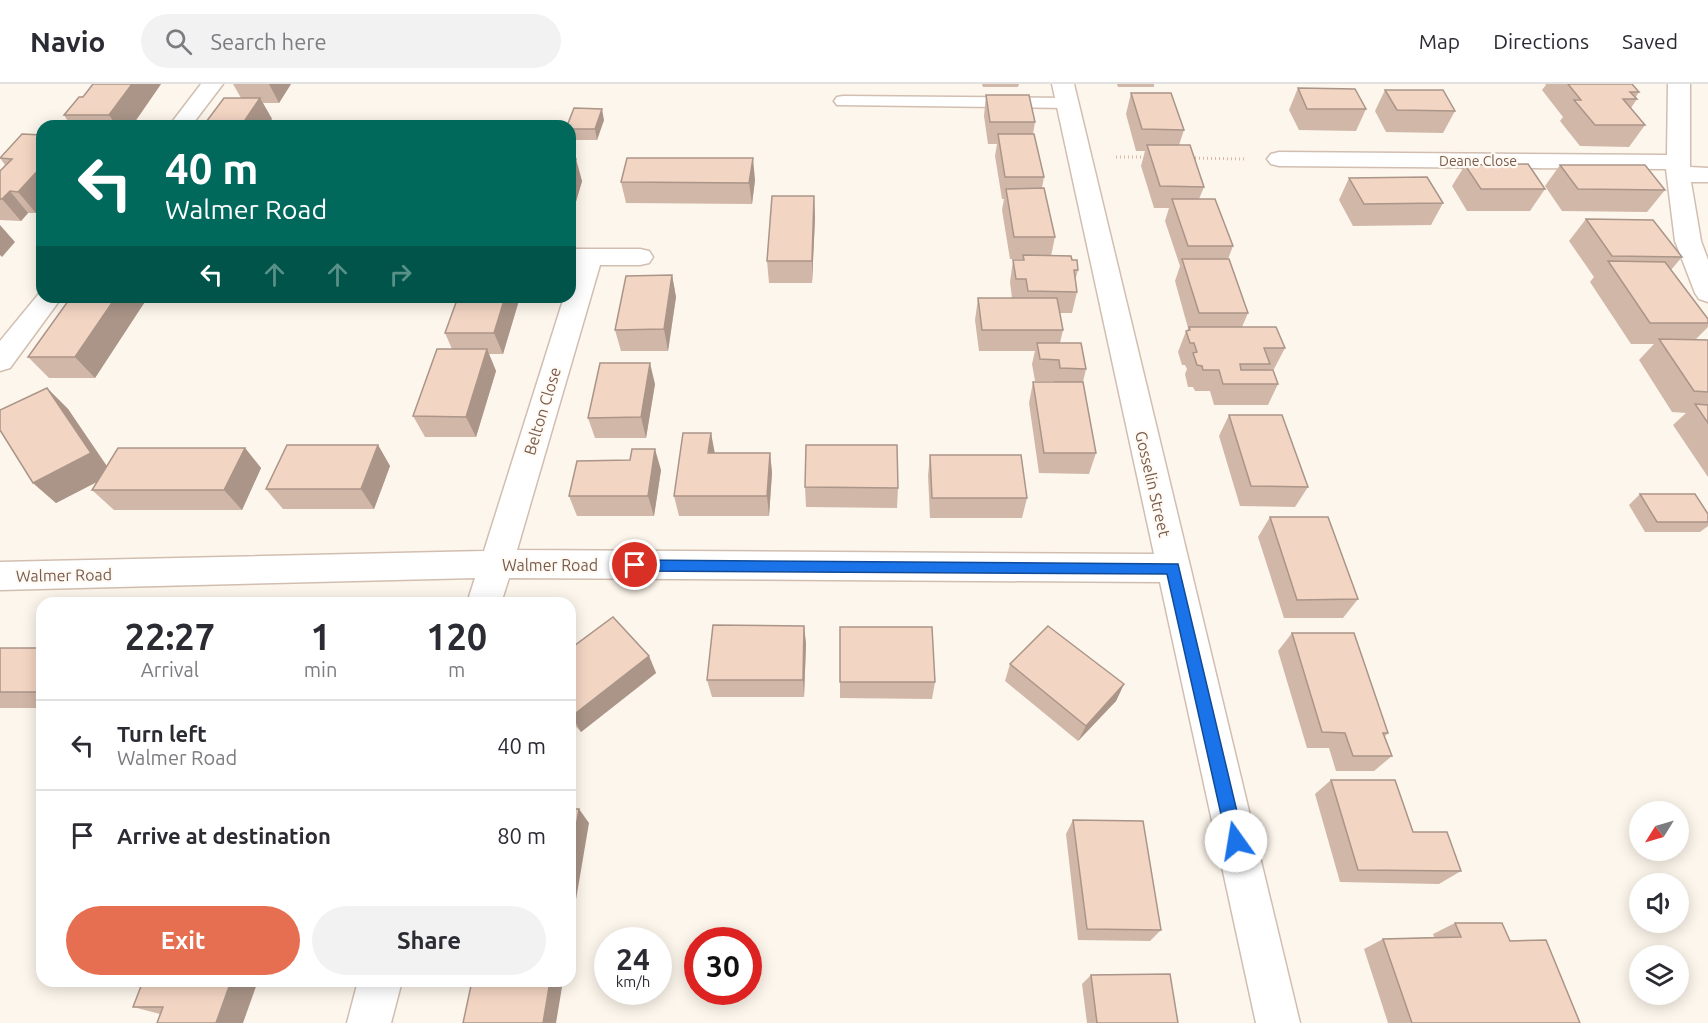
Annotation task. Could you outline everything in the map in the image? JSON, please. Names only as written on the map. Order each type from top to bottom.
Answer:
[{"type":"street","points":[[185,120],[212,84]]},
{"type":"street","points":[[1679,84],[1677,168],[1688,241],[1708,293]]},
{"type":"street","name":"Gosselin Street","points":[[1065,94],[1278,1023]]},
{"type":"street","name":"Deane Close","points":[[1279,159],[1677,168],[1708,175]]},
{"type":"street","name":"Belton Close","points":[[580,257],[640,257]]},
{"type":"street","points":[[0,361],[44,303]]},
{"type":"street","name":"Belton Close","points":[[486,597],[567,303]]},
{"type":"street","name":"Walmer Road","points":[[0,576],[494,564],[1173,568]]},
{"type":"street","points":[[369,1023],[378,987]]},
{"type":"lane","points":[[843,100],[1065,94]]},
{"type":"path","points":[[1079,157],[1150,157]]},
{"type":"path","points":[[1185,158],[1279,159]]},
{"type":"building","points":[[93,84],[132,84],[109,115],[64,115],[79,97],[83,97]]},
{"type":"building","points":[[1568,84],[1632,84],[1639,92],[1630,92],[1637,99],[1623,99],[1645,125],[1595,125],[1574,100],[1581,100]]},
{"type":"building","points":[[1298,88],[1355,89],[1366,109],[1307,109]]},
{"type":"building","points":[[1385,90],[1443,90],[1455,111],[1397,110]]},
{"type":"building","points":[[1131,93],[1171,93],[1184,130],[1142,129]]},
{"type":"building","points":[[986,95],[1029,95],[1035,122],[990,122]]},
{"type":"building","points":[[224,98],[260,98],[245,120],[208,120]]},
{"type":"building","points":[[574,108],[602,109],[595,129],[576,129],[576,120],[569,120]]},
{"type":"building","points":[[22,134],[36,135],[36,172],[18,192],[10,191],[2,199],[0,199],[0,171],[12,159],[0,158]]},
{"type":"building","points":[[998,134],[1034,134],[1044,177],[1005,177]]},
{"type":"building","points":[[1147,145],[1190,145],[1204,187],[1160,186]]},
{"type":"building","points":[[627,158],[753,158],[749,183],[621,182]]},
{"type":"building","points":[[1528,164],[1545,189],[1481,189],[1465,165]]},
{"type":"building","points":[[1560,165],[1645,165],[1665,190],[1578,189]]},
{"type":"building","points":[[1427,177],[1443,203],[1364,204],[1349,178]]},
{"type":"building","points":[[1044,188],[1055,237],[1014,237],[1006,189]]},
{"type":"building","points":[[772,196],[814,196],[812,261],[767,261]]},
{"type":"building","points":[[1172,199],[1215,199],[1233,246],[1188,246]]},
{"type":"building","points":[[1586,219],[1653,220],[1682,257],[1612,256]]},
{"type":"building","points":[[1023,255],[1071,256],[1072,260],[1077,260],[1078,270],[1074,270],[1077,292],[1028,291],[1026,279],[1016,279],[1013,260],[1024,260]]},
{"type":"building","points":[[1182,259],[1229,259],[1248,313],[1199,313]]},
{"type":"building","points":[[1608,261],[1665,262],[1708,319],[1708,323],[1650,323]]},
{"type":"building","points":[[672,275],[664,329],[615,330],[626,276]]},
{"type":"building","points":[[978,298],[1057,298],[1063,330],[982,330]]},
{"type":"building","points":[[67,303],[112,303],[75,357],[28,357]]},
{"type":"building","points":[[456,303],[503,303],[494,333],[445,333]]},
{"type":"building","points":[[1189,327],[1276,327],[1285,348],[1264,348],[1270,364],[1240,364],[1241,370],[1273,370],[1278,384],[1223,384],[1219,370],[1203,370],[1202,366],[1197,365],[1193,353],[1197,352],[1194,343],[1190,343],[1186,331],[1190,330]]},
{"type":"building","points":[[1659,339],[1708,340],[1708,392],[1694,391]]},
{"type":"building","points":[[1037,343],[1081,343],[1086,369],[1060,368],[1059,360],[1040,359]]},
{"type":"building","points":[[437,349],[487,349],[466,417],[413,416]]},
{"type":"building","points":[[600,363],[650,363],[641,417],[588,418]]},
{"type":"building","points":[[1033,382],[1083,382],[1096,453],[1044,453]]},
{"type":"building","points":[[47,388],[91,453],[33,483],[0,430],[0,410]]},
{"type":"building","points":[[1695,404],[1708,405],[1708,423]]},
{"type":"building","points":[[1229,415],[1282,415],[1308,487],[1251,486]]},
{"type":"building","points":[[683,433],[711,433],[708,453],[770,453],[767,496],[674,496]]},
{"type":"building","points":[[287,445],[378,445],[361,489],[266,489]]},
{"type":"building","points":[[806,445],[897,445],[898,488],[805,487]]},
{"type":"building","points":[[118,448],[245,448],[224,490],[92,490]]},
{"type":"building","points":[[632,449],[655,449],[648,496],[569,496],[577,461],[630,460]]},
{"type":"building","points":[[930,455],[1021,455],[1027,498],[932,498]]},
{"type":"building","points":[[1640,494],[1695,494],[1708,514],[1708,522],[1657,522]]},
{"type":"building","points":[[1270,517],[1328,517],[1358,599],[1297,600]]},
{"type":"building","points":[[613,617],[649,656],[576,713],[576,645]]},
{"type":"building","points":[[713,625],[804,626],[803,680],[707,680]]},
{"type":"building","points":[[1048,626],[1124,684],[1086,726],[1010,664]]},
{"type":"building","points":[[840,627],[932,627],[935,682],[840,682]]},
{"type":"building","points":[[1292,633],[1354,633],[1388,733],[1383,733],[1392,756],[1353,756],[1345,733],[1322,732]]},
{"type":"building","points":[[0,648],[36,648],[36,692],[0,692]]},
{"type":"building","points":[[1331,780],[1395,780],[1413,832],[1447,832],[1461,871],[1358,870]]},
{"type":"building","points":[[576,809],[579,809],[576,827]]},
{"type":"building","points":[[1073,820],[1143,821],[1161,930],[1087,929]]},
{"type":"building","points":[[1455,923],[1502,923],[1510,941],[1546,940],[1580,1023],[1412,1023],[1383,939],[1461,937]]},
{"type":"building","points":[[1170,974],[1178,1023],[1097,1023],[1091,975]]},
{"type":"building","points":[[141,987],[229,987],[216,1023],[157,1023],[163,1007],[133,1007]]},
{"type":"building","points":[[471,987],[549,987],[543,1023],[463,1023]]},
{"type":"route","points":[[635,565],[1173,568],[1236,841]]}]
